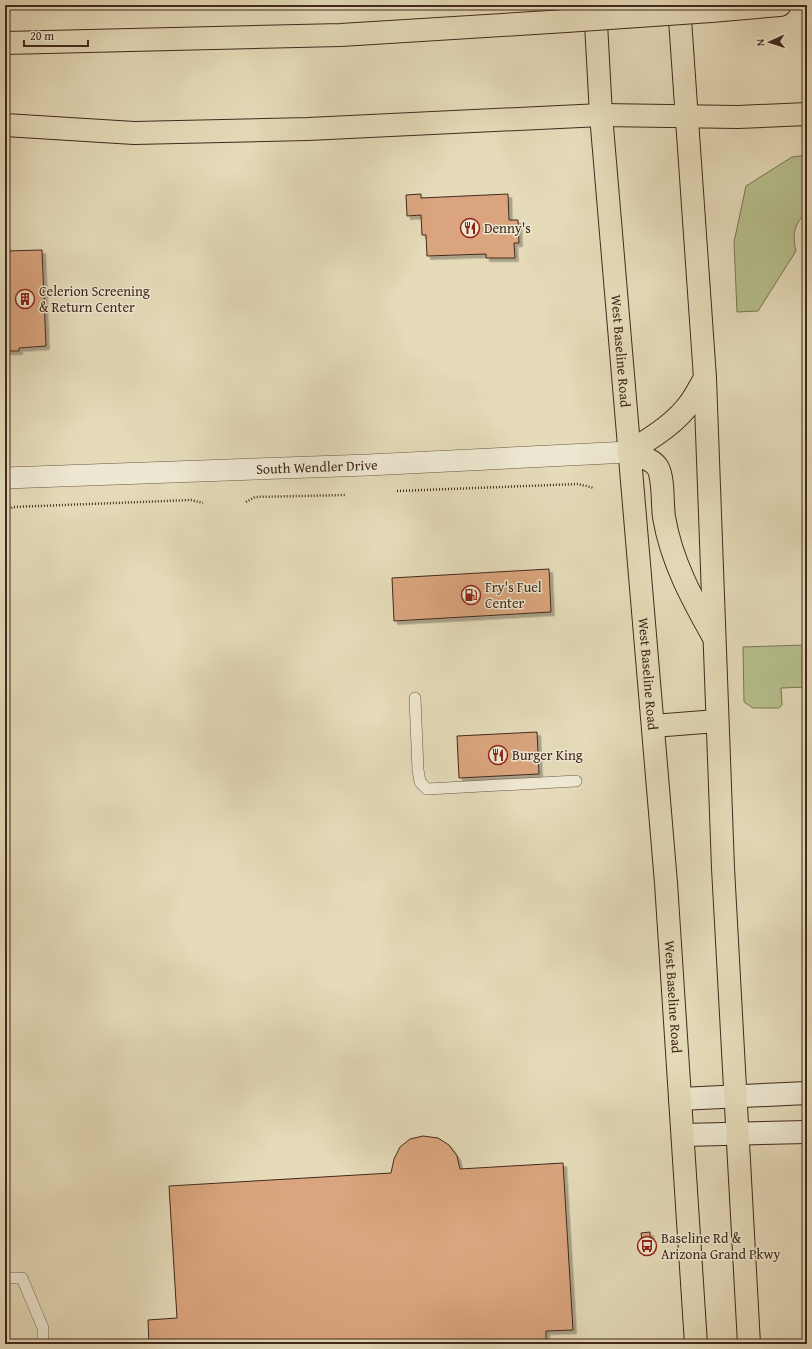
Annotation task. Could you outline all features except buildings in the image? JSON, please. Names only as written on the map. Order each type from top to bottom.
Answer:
[{"type":"main road","name":"West Baseline Road","points":[[595,5],[601,115],[653,726],[683,1135],[696,1344]]},
{"type":"main road","points":[[680,5],[686,115],[705,378],[717,721],[734,1097],[749,1344]]},
{"type":"main road","points":[[5,43],[341,35],[566,21],[780,5]]},
{"type":"main road","points":[[5,125],[134,134],[316,129],[601,115],[686,115],[738,117],[807,114]]},
{"type":"main road","points":[[629,452],[658,434],[690,404],[705,378]]},
{"type":"main road","points":[[629,452],[653,462],[659,469],[664,517],[675,557],[694,604],[715,639]]},
{"type":"main road","points":[[653,726],[717,721]]},
{"type":"street","name":"South Wendler Drive","points":[[5,478],[368,465],[629,452]]},
{"type":"street","points":[[680,1099],[807,1093]]},
{"type":"street","points":[[683,1135],[736,1135],[807,1132]]},
{"type":"lane","points":[[415,698],[418,770],[420,782],[427,789],[576,781]]},
{"type":"lane","points":[[5,1278],[22,1278],[43,1328],[43,1344]]},
{"type":"path","points":[[397,491],[578,484],[594,488]]},
{"type":"path","points":[[246,502],[255,498],[346,495]]},
{"type":"path","points":[[6,510],[13,507],[28,506],[192,500],[203,503]]},
{"type":"green space","points":[[807,155],[807,212],[799,221],[795,230],[794,239],[796,251],[758,311],[737,312],[734,242],[746,186],[792,157]]},
{"type":"green space","points":[[804,645],[807,687],[781,688],[782,705],[779,708],[753,708],[744,702],[743,647]]},
{"type":"place","name":"Denny's","points":[[470,228]]},
{"type":"place","name":"Celerion Screening & Return Center","points":[[25,299]]},
{"type":"place","name":"Fry's Fuel Center","points":[[471,595]]},
{"type":"place","name":"Burger King","points":[[498,755]]},
{"type":"place","name":"Baseline Rd & Arizona Grand Pkwy","points":[[647,1246]]}]
